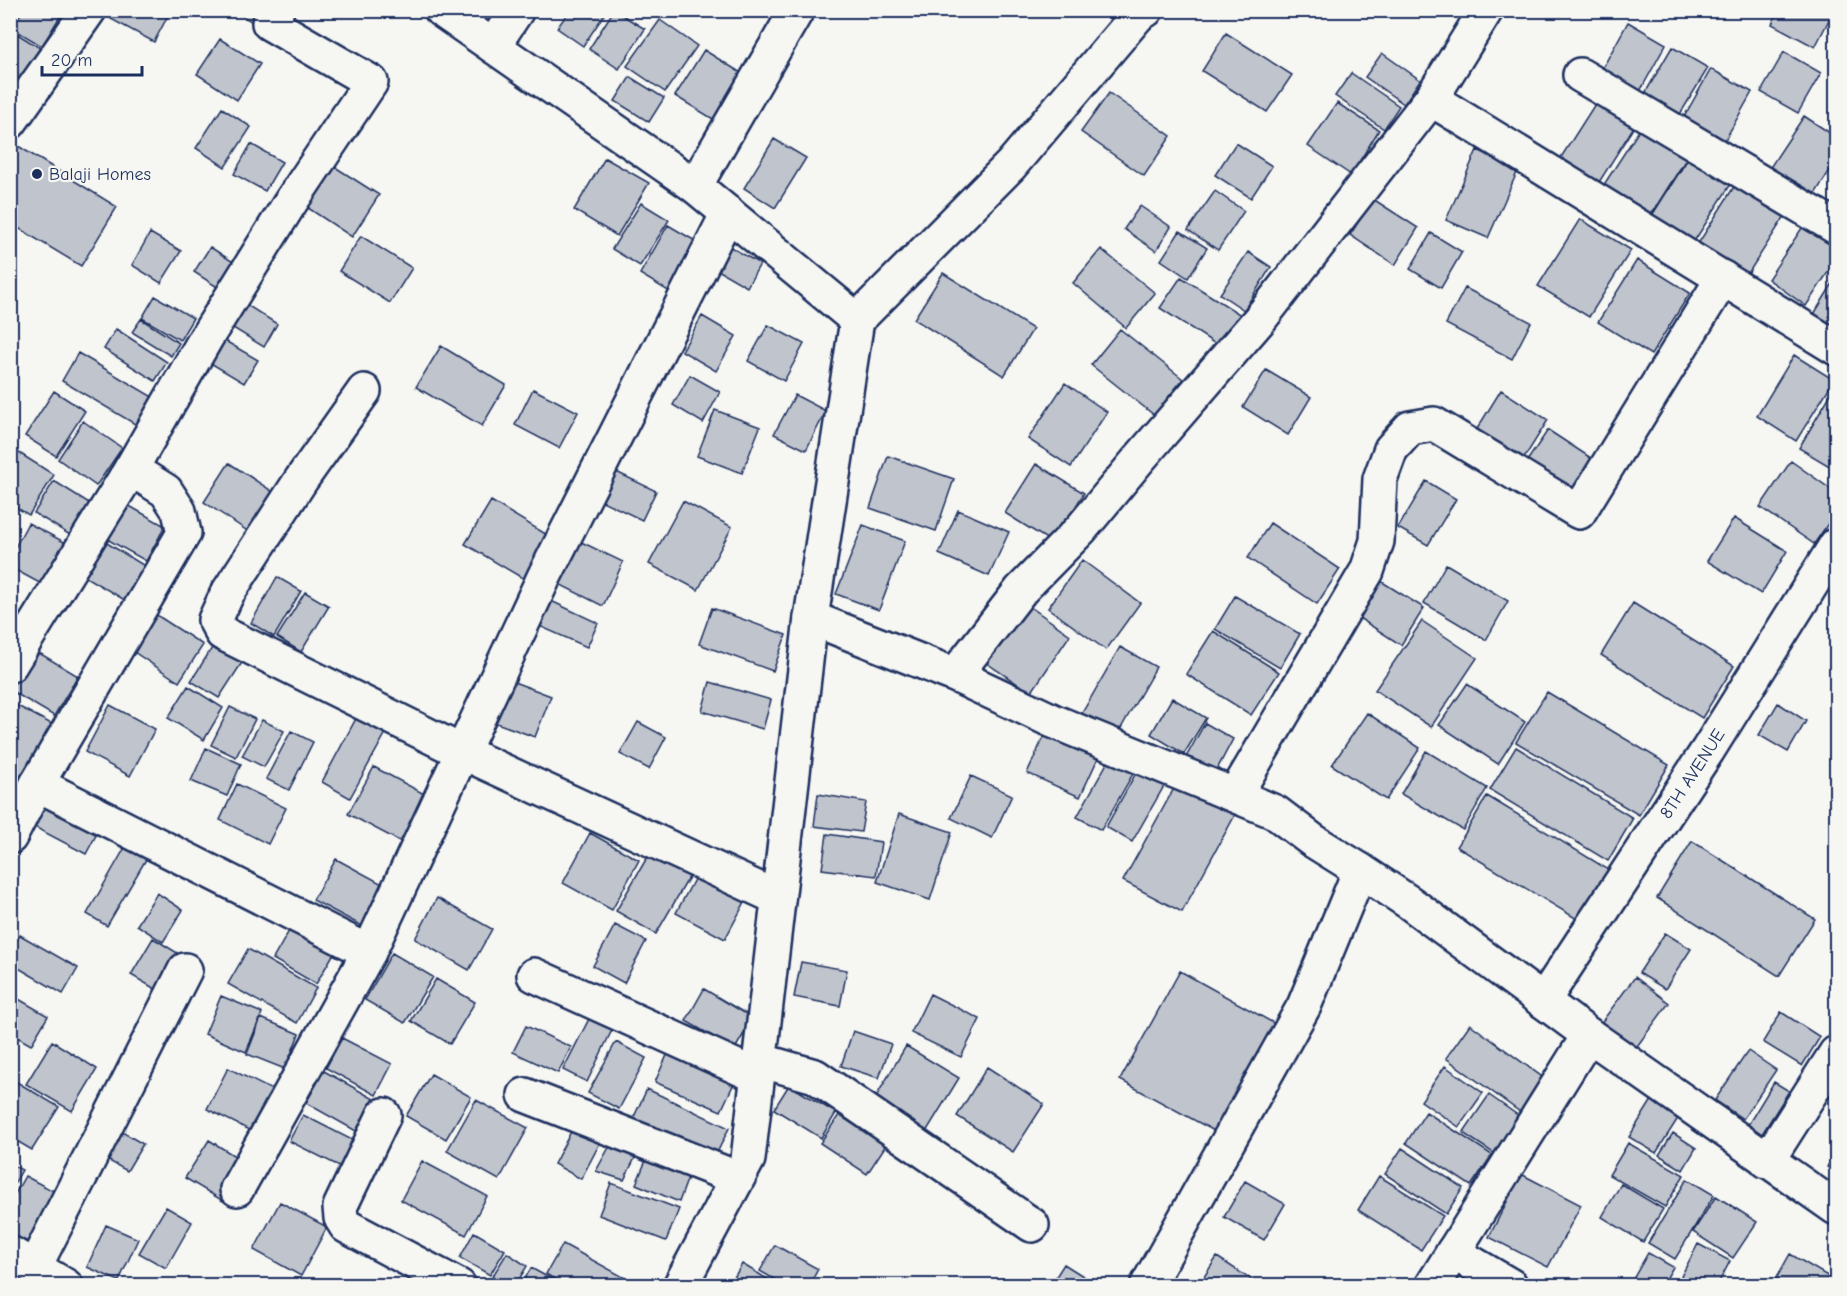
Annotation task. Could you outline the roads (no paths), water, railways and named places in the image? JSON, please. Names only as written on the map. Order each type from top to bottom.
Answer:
[{"type":"street","points":[[13,111],[89,10]]},
{"type":"street","points":[[10,665],[131,469],[206,338],[290,203],[371,82],[268,23],[277,10]]},
{"type":"street","points":[[441,10],[695,186],[857,320]]},
{"type":"street","points":[[493,46],[517,10]]},
{"type":"street","points":[[695,186],[797,10]]},
{"type":"street","points":[[680,1286],[748,1159],[811,618],[857,320],[1011,165],[1138,15],[1146,10]]},
{"type":"street","points":[[956,675],[1021,590],[1080,529],[1260,319],[1431,99],[1486,10]]},
{"type":"street","points":[[1580,75],[1836,227]]},
{"type":"street","points":[[1431,99],[1836,348]]},
{"type":"street","points":[[237,1189],[369,952],[544,577],[728,213]]},
{"type":"street","points":[[1235,795],[1366,571],[1377,542],[1380,479],[1391,449],[1410,428],[1434,424],[1579,512],[1723,278]]},
{"type":"street","points":[[364,391],[301,480],[227,594],[215,620],[222,633],[462,752],[778,898]]},
{"type":"street","points":[[10,837],[37,784],[184,533],[179,511],[166,490],[131,469]]},
{"type":"street","name":"8TH AVENUE","points":[[1543,1001],[1708,750],[1836,545]]},
{"type":"street","points":[[811,618],[956,675],[1053,721],[1275,812],[1312,840],[1410,903],[1589,1035],[1836,1208]]},
{"type":"street","points":[[37,784],[369,952]]},
{"type":"street","points":[[1147,1286],[1304,1006],[1360,870]]},
{"type":"street","points":[[66,1286],[23,1259],[185,970]]},
{"type":"street","points":[[534,975],[758,1068],[815,1076],[1032,1225]]},
{"type":"street","points":[[1431,1286],[1589,1035]]},
{"type":"street","points":[[1767,1161],[1836,1053]]},
{"type":"street","points":[[525,1095],[737,1178]]},
{"type":"street","points":[[384,1115],[340,1207],[341,1218],[346,1226],[459,1286]]},
{"type":"street","points":[[1453,1252],[1511,1286]]},
{"type":"place","name":"Balaji Homes","points":[[37,174]]}]
